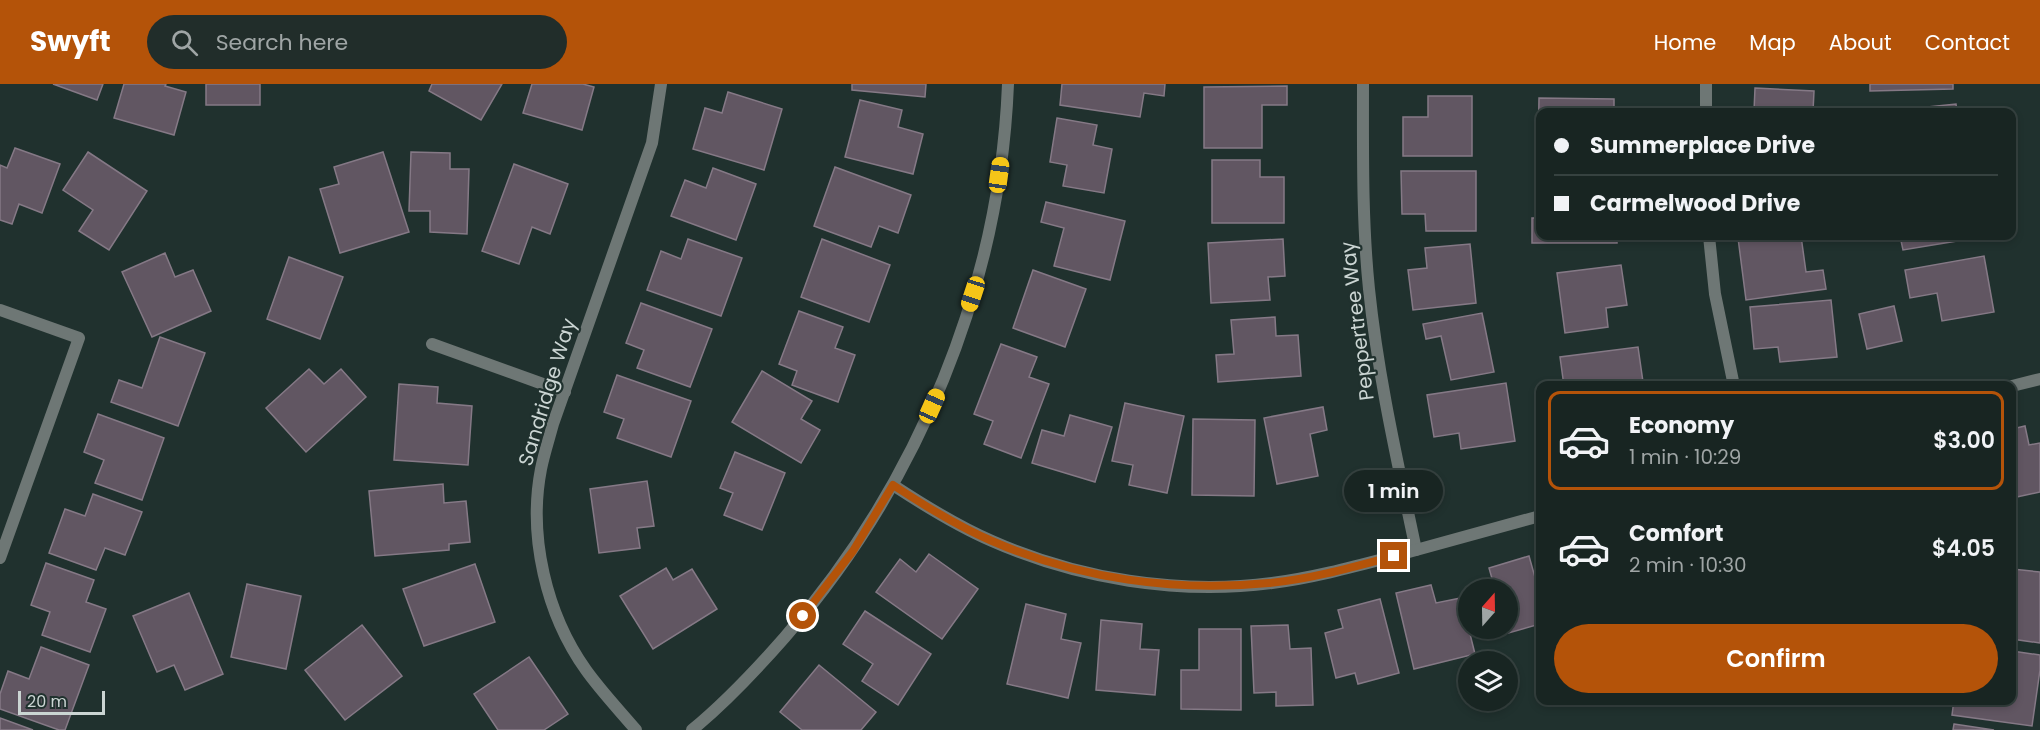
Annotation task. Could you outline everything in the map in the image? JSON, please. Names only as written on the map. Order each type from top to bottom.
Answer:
[{"type":"street","name":"Sandridge Way","points":[[636,730],[586,670],[554,608],[547,586],[538,539],[537,516],[541,470],[553,424],[652,143],[661,84]]},
{"type":"street","points":[[692,730],[752,674],[815,602],[853,551],[893,485],[924,425],[949,367],[979,276],[993,213],[1007,118],[1008,84]]},
{"type":"street","name":"Peppertree Way","points":[[1364,84],[1363,198],[1369,289],[1381,379],[1416,550]]},
{"type":"street","points":[[1706,84],[1706,108]]},
{"type":"street","points":[[1709,240],[1715,294],[1733,381]]},
{"type":"street","points":[[0,310],[79,338],[0,558]]},
{"type":"street","points":[[432,344],[565,392]]},
{"type":"street","points":[[2016,385],[2040,379]]},
{"type":"street","points":[[893,485],[941,516],[992,542],[1046,562],[1101,576],[1157,584],[1214,586],[1271,583],[1327,574],[1536,517]]},
{"type":"building","points":[[53,84],[103,84],[97,100]]},
{"type":"building","points":[[124,84],[166,84],[165,86],[186,92],[174,135],[114,118]]},
{"type":"building","points":[[206,84],[260,84],[260,105],[206,105]]},
{"type":"building","points":[[432,84],[502,84],[481,120],[429,91]]},
{"type":"building","points":[[532,84],[583,84],[594,87],[582,130],[523,113]]},
{"type":"building","points":[[852,84],[926,84],[925,97],[852,90]]},
{"type":"building","points":[[1062,84],[1165,84],[1164,96],[1144,93],[1140,117],[1060,105]]},
{"type":"building","points":[[1870,84],[1953,84],[1953,89],[1870,91]]},
{"type":"building","points":[[1287,86],[1287,105],[1262,105],[1262,148],[1204,148],[1204,87]]},
{"type":"building","points":[[1755,88],[1814,91],[1813,108],[1754,108]]},
{"type":"building","points":[[728,92],[782,109],[764,170],[693,149],[705,108],[722,113]]},
{"type":"building","points":[[1428,96],[1472,96],[1472,156],[1403,156],[1403,117],[1428,117]]},
{"type":"building","points":[[1539,98],[1614,99],[1614,108],[1539,108]]},
{"type":"building","points":[[860,100],[902,110],[898,127],[923,134],[913,174],[845,157]]},
{"type":"building","points":[[1956,104],[1956,108],[1917,108]]},
{"type":"building","points":[[1057,118],[1097,125],[1093,145],[1112,149],[1104,193],[1063,186],[1067,165],[1050,162]]},
{"type":"building","points":[[15,148],[60,164],[42,213],[19,204],[12,224],[0,220],[0,165],[7,168]]},
{"type":"building","points":[[88,152],[147,191],[109,250],[79,231],[93,210],[63,190]]},
{"type":"building","points":[[383,152],[409,232],[340,253],[320,189],[339,184],[334,167]]},
{"type":"building","points":[[411,152],[450,153],[450,169],[469,169],[467,234],[430,232],[430,211],[409,211]]},
{"type":"building","points":[[1212,160],[1260,160],[1260,177],[1284,177],[1284,223],[1212,223]]},
{"type":"building","points":[[514,164],[568,184],[550,234],[532,227],[519,264],[482,251]]},
{"type":"building","points":[[835,167],[911,195],[898,233],[879,226],[871,247],[814,226]]},
{"type":"building","points":[[713,168],[756,184],[736,240],[671,216],[685,180],[706,188]]},
{"type":"building","points":[[1401,171],[1476,171],[1476,231],[1426,231],[1425,214],[1402,214]]},
{"type":"building","points":[[1046,202],[1125,221],[1110,280],[1054,266],[1064,228],[1041,222]]},
{"type":"building","points":[[1532,218],[1536,218],[1536,240],[1617,240],[1617,243],[1532,243]]},
{"type":"building","points":[[688,239],[742,258],[721,316],[647,290],[661,251],[681,259]]},
{"type":"building","points":[[822,239],[890,265],[869,322],[801,297]]},
{"type":"building","points":[[1283,239],[1285,276],[1268,277],[1270,300],[1211,303],[1208,243]]},
{"type":"building","points":[[1738,240],[1802,240],[1806,272],[1823,270],[1826,289],[1746,300]]},
{"type":"building","points":[[1901,240],[1963,240],[1903,250]]},
{"type":"building","points":[[1470,244],[1476,303],[1413,310],[1408,270],[1427,268],[1425,248]]},
{"type":"building","points":[[165,253],[175,277],[193,270],[211,311],[152,337],[122,272]]},
{"type":"building","points":[[1984,256],[1994,312],[1942,321],[1937,293],[1910,298],[1905,270]]},
{"type":"building","points":[[289,257],[343,277],[320,339],[267,319]]},
{"type":"building","points":[[1621,265],[1627,305],[1606,308],[1608,327],[1565,333],[1557,273]]},
{"type":"building","points":[[1033,270],[1086,289],[1065,347],[1013,328]]},
{"type":"building","points":[[1831,300],[1837,357],[1780,362],[1778,347],[1754,349],[1750,307]]},
{"type":"building","points":[[641,303],[712,329],[690,387],[637,368],[644,350],[626,343]]},
{"type":"building","points":[[1894,306],[1902,341],[1867,349],[1859,314]]},
{"type":"building","points":[[799,311],[843,327],[835,348],[855,355],[838,402],[792,385],[797,371],[779,364]]},
{"type":"building","points":[[1482,313],[1494,372],[1451,380],[1441,336],[1426,339],[1423,324]]},
{"type":"building","points":[[1275,317],[1276,336],[1298,335],[1301,376],[1218,382],[1216,355],[1234,354],[1231,320]]},
{"type":"building","points":[[160,337],[205,353],[178,426],[111,402],[119,380],[142,388]]},
{"type":"building","points":[[1001,344],[1037,357],[1029,377],[1049,384],[1021,458],[984,444],[993,421],[974,414]]},
{"type":"building","points":[[1638,347],[1643,381],[1563,381],[1560,357]]},
{"type":"building","points":[[309,369],[324,384],[341,369],[366,397],[306,452],[266,408]]},
{"type":"building","points":[[762,371],[812,401],[801,419],[820,430],[801,463],[732,422]]},
{"type":"building","points":[[617,375],[691,401],[671,457],[617,438],[624,419],[604,412]]},
{"type":"building","points":[[1506,383],[1515,441],[1461,449],[1459,433],[1434,437],[1427,395]]},
{"type":"building","points":[[399,384],[438,387],[437,403],[472,406],[468,465],[394,460]]},
{"type":"building","points":[[1125,403],[1184,416],[1167,493],[1129,485],[1133,465],[1112,461]]},
{"type":"building","points":[[1323,407],[1327,430],[1310,434],[1318,476],[1277,484],[1264,418]]},
{"type":"building","points":[[98,414],[164,438],[142,500],[95,483],[104,460],[84,452]]},
{"type":"building","points":[[1070,415],[1112,427],[1095,482],[1032,463],[1042,430],[1064,436]]},
{"type":"building","points":[[1193,419],[1255,420],[1254,496],[1192,495]]},
{"type":"building","points":[[2025,426],[2029,445],[2040,443],[2040,492],[2016,497],[2016,428]]},
{"type":"building","points":[[735,452],[785,473],[762,530],[724,515],[733,493],[720,488]]},
{"type":"building","points":[[647,481],[654,526],[637,528],[640,548],[599,553],[590,489]]},
{"type":"building","points":[[443,484],[444,503],[466,501],[470,542],[449,544],[449,550],[375,556],[369,491]]},
{"type":"building","points":[[93,494],[142,512],[125,555],[105,548],[96,570],[49,553],[65,509],[85,516]]},
{"type":"building","points":[[929,554],[978,589],[942,639],[876,592],[900,559],[916,572]]},
{"type":"building","points":[[1529,556],[1536,581],[1536,625],[1518,630],[1518,579],[1492,579],[1489,568]]},
{"type":"building","points":[[46,563],[94,580],[86,602],[106,609],[90,652],[42,635],[50,612],[31,605]]},
{"type":"building","points":[[475,564],[495,622],[424,646],[403,589]]},
{"type":"building","points":[[666,568],[673,580],[692,569],[717,609],[653,649],[620,596]]},
{"type":"building","points":[[2016,569],[2040,572],[2040,643],[2016,640]]},
{"type":"building","points":[[247,584],[301,596],[286,669],[231,657]]},
{"type":"building","points":[[1431,585],[1436,603],[1458,599],[1458,639],[1471,639],[1474,651],[1458,651],[1458,658],[1414,669],[1396,593]]},
{"type":"building","points":[[189,593],[223,674],[185,690],[174,665],[157,672],[133,616]]},
{"type":"building","points":[[1380,599],[1399,673],[1358,684],[1355,673],[1336,678],[1325,633],[1343,628],[1338,610]]},
{"type":"building","points":[[1026,604],[1066,614],[1061,639],[1081,643],[1068,698],[1007,684]]},
{"type":"building","points":[[865,611],[931,654],[898,705],[862,681],[873,664],[843,644]]},
{"type":"building","points":[[1101,620],[1142,624],[1140,649],[1159,650],[1155,695],[1096,690]]},
{"type":"building","points":[[362,625],[402,676],[345,720],[305,670]]},
{"type":"building","points":[[1288,625],[1290,649],[1311,648],[1313,705],[1276,706],[1276,692],[1254,693],[1251,626]]},
{"type":"building","points":[[1199,629],[1241,629],[1241,710],[1181,709],[1181,670],[1199,670]]},
{"type":"building","points":[[41,647],[89,665],[65,730],[59,730],[0,709],[0,694],[8,671],[29,679]]},
{"type":"building","points":[[2016,652],[2040,655],[2032,726],[1952,715],[1953,705],[2016,705]]},
{"type":"building","points":[[529,657],[568,714],[544,730],[498,730],[474,694]]},
{"type":"building","points":[[819,665],[876,712],[861,730],[802,730],[780,712]]},
{"type":"building","points":[[0,718],[33,730],[0,730]]},
{"type":"building","points":[[1954,724],[1994,730],[1953,730]]},
{"type":"route","points":[[803,616],[853,551],[893,485],[941,516],[992,542],[1046,562],[1119,579],[1157,584],[1214,586],[1271,583],[1327,574],[1394,556]]}]
